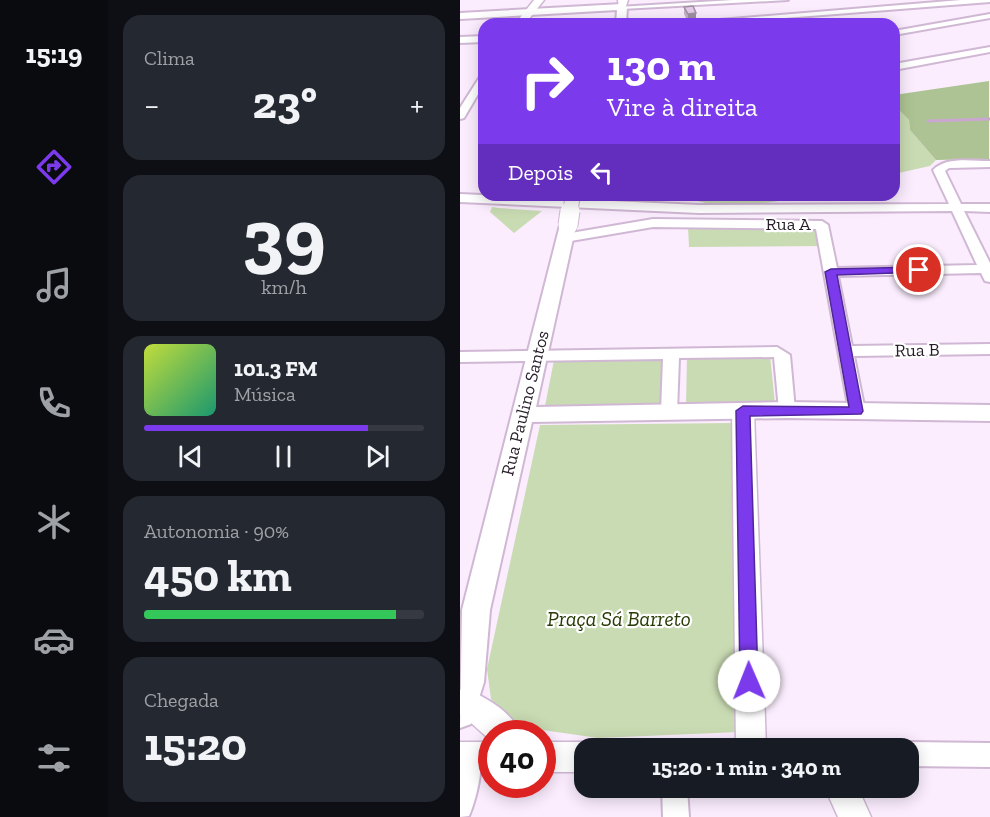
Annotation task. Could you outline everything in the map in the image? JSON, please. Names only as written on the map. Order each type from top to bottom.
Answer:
[{"type":"main road","points":[[460,16],[623,3],[621,18]]},
{"type":"main road","points":[[460,40],[478,39]]},
{"type":"main road","name":"Rua Paulino Santos","points":[[476,713],[469,682],[476,610],[566,232],[570,201]]},
{"type":"main road","points":[[521,416],[787,410],[990,413]]},
{"type":"main road","name":"Rua Paulino Santos","points":[[460,647],[476,610]]},
{"type":"street","points":[[525,18],[539,0]]},
{"type":"street","points":[[623,3],[784,0]]},
{"type":"street","points":[[760,18],[949,1],[990,0]]},
{"type":"street","points":[[949,1],[987,18]]},
{"type":"street","points":[[692,2],[697,18]]},
{"type":"street","points":[[810,14],[818,18]]},
{"type":"street","points":[[900,32],[987,18]]},
{"type":"street","points":[[900,66],[990,49]]},
{"type":"street","points":[[900,61],[907,65]]},
{"type":"street","points":[[460,91],[478,90]]},
{"type":"street","points":[[460,116],[478,91]]},
{"type":"street","points":[[831,272],[986,267],[939,170],[941,166],[990,164]]},
{"type":"street","points":[[460,198],[478,199]]},
{"type":"street","points":[[529,201],[552,202]]},
{"type":"street","points":[[460,206],[558,201]]},
{"type":"street","points":[[583,201],[623,207],[732,209],[862,206],[990,208]]},
{"type":"street","points":[[614,201],[623,207]]},
{"type":"street","points":[[623,207],[636,201]]},
{"type":"street","points":[[686,201],[732,209]]},
{"type":"street","name":"Rua A","points":[[566,232],[653,224],[821,225],[857,411]]},
{"type":"street","name":"Rua B","points":[[846,351],[990,350]]},
{"type":"street","points":[[460,357],[779,352],[782,355],[787,410]]},
{"type":"street","points":[[669,412],[671,353]]},
{"type":"street","points":[[743,411],[751,738]]},
{"type":"street","points":[[556,751],[574,755]]},
{"type":"street","points":[[919,754],[990,755]]},
{"type":"street","points":[[460,807],[473,757]]},
{"type":"street","points":[[556,757],[574,757]]},
{"type":"street","points":[[675,798],[676,817]]},
{"type":"street","points":[[846,798],[855,817]]},
{"type":"green space","points":[[989,81],[989,159],[936,160],[910,130],[909,120],[900,111],[900,94]]},
{"type":"green space","points":[[900,111],[909,120],[910,130],[936,160],[930,166],[900,173]]},
{"type":"green space","points":[[699,201],[777,201],[743,205]]},
{"type":"green space","points":[[492,207],[542,211],[514,233],[490,212]]},
{"type":"green space","points":[[688,227],[818,229],[824,246],[689,247]]},
{"type":"green space","points":[[770,355],[775,404],[686,405],[687,356]]},
{"type":"green space","points":[[662,358],[660,404],[545,406],[554,360]]},
{"type":"green space","name":"Praça Sá Barreto","points":[[733,423],[739,732],[598,738],[556,732],[556,720],[510,720],[491,699],[487,669],[540,425]]},
{"type":"building","points":[[693,6],[696,13],[688,14],[684,7]]},
{"type":"waterway","points":[[928,121],[990,119]]},
{"type":"route","points":[[749,681],[743,411],[857,411],[831,272],[919,270]]}]
